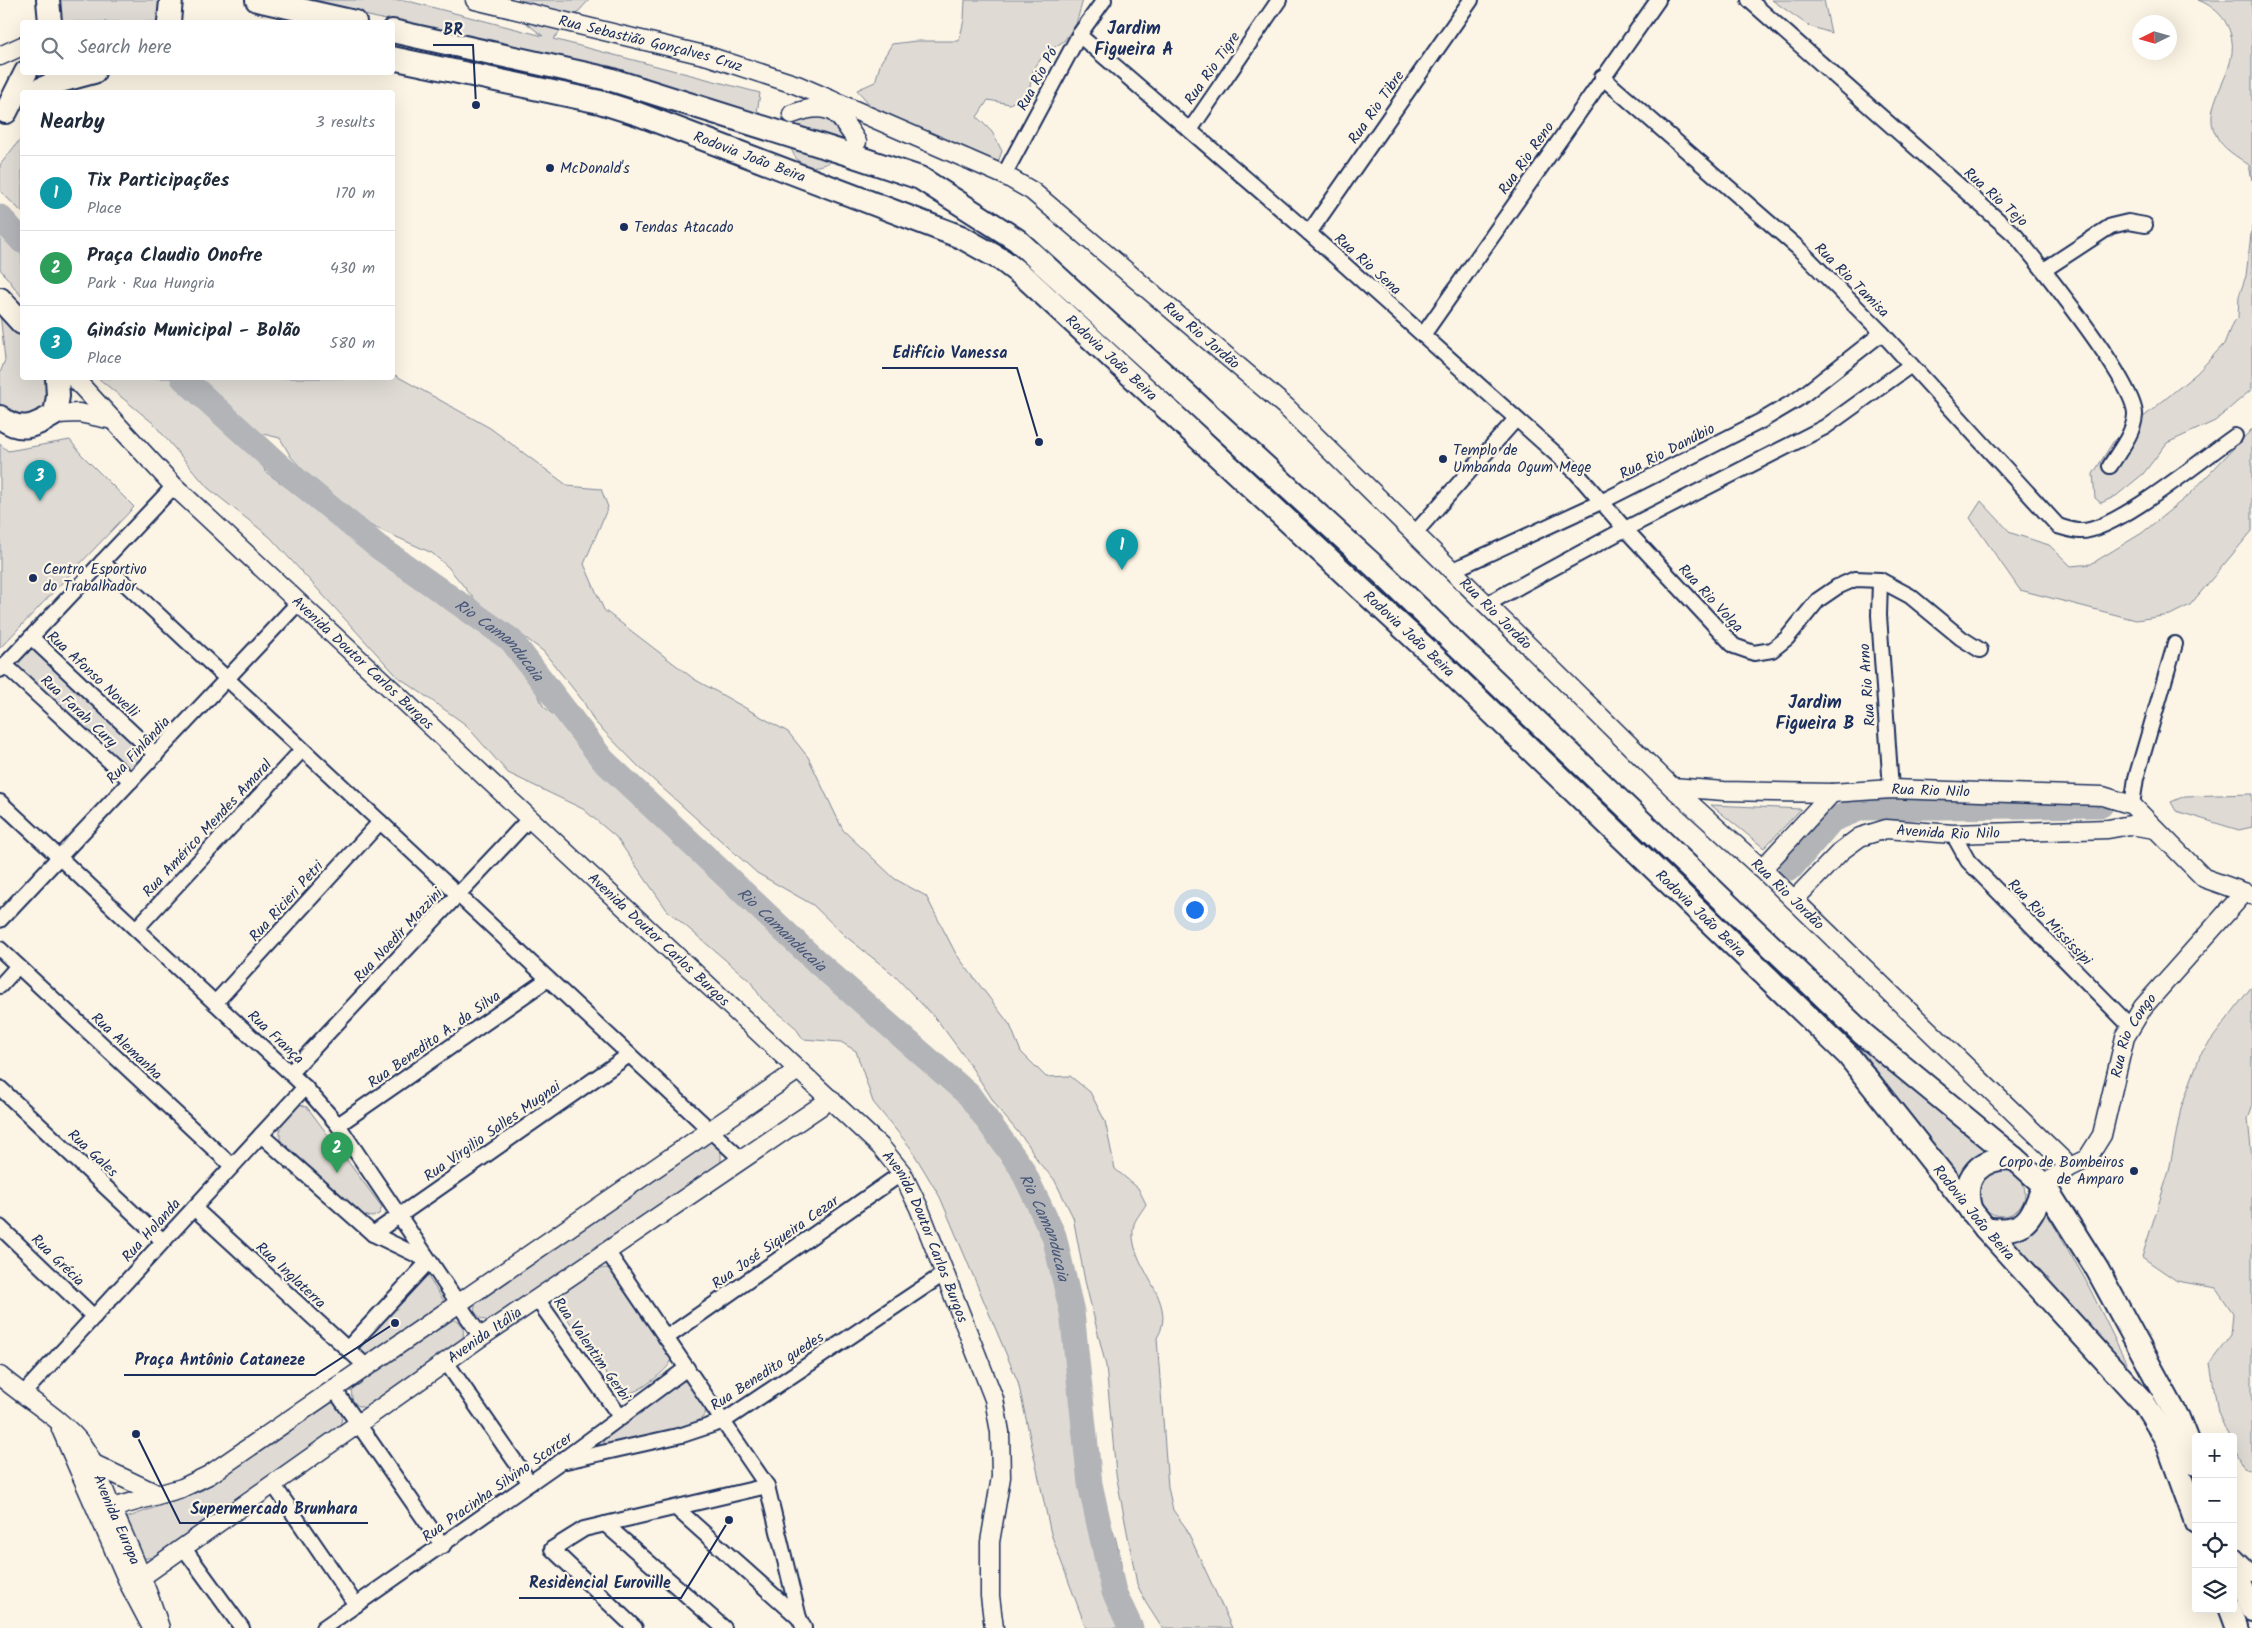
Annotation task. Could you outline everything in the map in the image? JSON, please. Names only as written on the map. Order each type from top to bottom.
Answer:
[{"type":"main road","points":[[169,20],[171,0]]},
{"type":"main road","points":[[257,0],[346,20]]},
{"type":"main road","name":"Rodovia João Beira","points":[[395,32],[610,79],[788,123],[853,148],[920,178],[1017,240],[1376,568],[1863,1034],[2014,1158],[2044,1185],[2097,1269],[2178,1418],[2192,1454]]},
{"type":"main road","name":"Rodovia João Beira","points":[[395,59],[600,102],[638,114],[824,183],[961,238],[1002,260],[1028,280],[1427,650],[1848,1055],[1978,1219],[2144,1403],[2166,1439],[2192,1511]]},
{"type":"main road","points":[[10,110],[25,75]]},
{"type":"main road","points":[[39,90],[57,82],[83,75]]},
{"type":"main road","points":[[783,168],[788,123]]},
{"type":"main road","points":[[824,183],[838,170],[853,148]]},
{"type":"main road","points":[[0,299],[20,321]]},
{"type":"main road","points":[[0,417],[10,425],[22,428],[33,426],[55,414],[58,396],[57,380]]},
{"type":"main road","points":[[2014,1158],[1996,1158],[1987,1161],[1975,1171],[1968,1185],[1968,1201],[1978,1219],[2012,1229],[2025,1223],[2034,1212],[2044,1185]]},
{"type":"main road","points":[[2235,1568],[2252,1611]]},
{"type":"main road","points":[[2229,1613],[2235,1628]]},
{"type":"street","name":"Rua Sebastião Gonçalves Cruz","points":[[475,0],[708,56],[797,85],[878,120]]},
{"type":"street","name":"Rua Rio Pó","points":[[1004,175],[1079,35],[1104,0]]},
{"type":"street","name":"Rua Rio Tigre","points":[[1190,130],[1279,0]]},
{"type":"street","name":"Rua Rio Tibre","points":[[1309,233],[1470,0]]},
{"type":"street","name":"Rua Rio Reno","points":[[1422,335],[1658,0]]},
{"type":"street","name":"Rua Rio Tejo","points":[[1749,0],[2015,235],[2044,270],[2118,373],[2133,398],[2135,416],[2128,438],[2110,466]]},
{"type":"street","name":"Rua Rio Sena","points":[[1079,35],[1309,233],[1575,470],[1625,529]]},
{"type":"street","points":[[0,56],[20,47]]},
{"type":"street","name":"Rua Rio Tamisa","points":[[1602,77],[1798,248],[1882,333],[2058,526],[2081,531],[2105,525],[2138,505],[2235,436]]},
{"type":"street","points":[[788,123],[797,85]]},
{"type":"street","points":[[788,123],[806,108],[826,107],[842,118],[853,148],[878,120]]},
{"type":"street","name":"Rua Rio Jordão","points":[[878,120],[1004,175],[1032,191],[1285,406],[1672,787],[1794,900],[2070,1167]]},
{"type":"street","points":[[2044,270],[2111,226],[2128,222],[2146,225]]},
{"type":"street","name":"Rua Rio Danúbio","points":[[1451,571],[1603,502],[1761,422],[1798,399],[1882,333]]},
{"type":"street","points":[[1486,605],[1625,529],[1825,427],[1911,365]]},
{"type":"street","name":"Avenida Doutor Carlos Burgos","points":[[76,380],[174,486],[831,1099],[881,1147],[902,1173],[919,1208],[994,1399],[1000,1432],[1001,1477],[990,1542],[990,1596],[994,1628]]},
{"type":"street","points":[[55,414],[79,413],[113,420]]},
{"type":"street","points":[[1414,534],[1516,419]]},
{"type":"street","points":[[2,667],[174,486]]},
{"type":"street","name":"Rua Rio Volga","points":[[1625,529],[1734,646],[1754,653],[1772,650],[1818,600],[1837,586],[1855,579],[1880,580],[1910,596],[1961,638],[1980,650]]},
{"type":"street","points":[[102,562],[741,1159]]},
{"type":"street","name":"Rua Rio Arno","points":[[1880,580],[1879,615],[1891,788]]},
{"type":"street","name":"Rua Finlândia","points":[[0,920],[299,602]]},
{"type":"street","name":"Rua Afonso Novelli","points":[[31,637],[156,755]]},
{"type":"street","points":[[2155,830],[2130,825],[2132,804],[2136,778],[2175,644]]},
{"type":"street","name":"Rua Farah Cury","points":[[2,667],[131,781]]},
{"type":"street","name":"Rua Américo Mendes Amaral","points":[[136,929],[302,750]]},
{"type":"street","name":"Rua Rio Nilo","points":[[1672,787],[1724,791],[1832,793],[1891,788],[2103,796],[2132,804]]},
{"type":"street","points":[[1762,870],[1832,793]]},
{"type":"street","name":"Rua França","points":[[0,802],[305,1086],[338,1125],[481,1337]]},
{"type":"street","points":[[2132,804],[2155,830],[2204,878],[2248,894]]},
{"type":"street","name":"Rua Noedir Mazzini","points":[[290,1073],[530,818]]},
{"type":"street","name":"Rua Ricieri Petri","points":[[215,1003],[380,822]]},
{"type":"street","name":"Avenida Rio Nilo","points":[[1794,900],[1841,851],[1860,837],[1886,829],[1953,834],[2108,829],[2130,825]]},
{"type":"street","name":"Rua Rio Mississipi","points":[[1953,834],[1968,861],[2131,1027]]},
{"type":"street","name":"Rua Rio Congo","points":[[2044,1185],[2070,1167],[2087,1159],[2102,1135],[2125,1037],[2143,1008],[2248,894]]},
{"type":"street","name":"Rua Alemanha","points":[[0,949],[232,1166]]},
{"type":"street","points":[[0,986],[18,966]]},
{"type":"street","name":"Rua Benedito A. da Silva","points":[[338,1125],[548,979]]},
{"type":"street","name":"Rua Virgilio Salles Mugnai","points":[[373,1234],[630,1055]]},
{"type":"street","points":[[107,1515],[157,1494],[182,1488],[209,1475],[798,1070]]},
{"type":"street","name":"Rua Holanda","points":[[22,1395],[305,1086]]},
{"type":"street","name":"Rua Gales","points":[[0,1088],[163,1241]]},
{"type":"street","name":"Avenida Itália","points":[[143,1576],[481,1337],[831,1099]]},
{"type":"street","points":[[261,1135],[373,1234],[429,1261],[347,1349]]},
{"type":"street","name":"Rua José Siqueira Cezar","points":[[666,1338],[902,1173]]},
{"type":"street","name":"Rua Inglaterra","points":[[194,1208],[366,1367]]},
{"type":"street","name":"Rua Grécia","points":[[0,1227],[94,1317]]},
{"type":"street","points":[[607,1251],[767,1486],[801,1623]]},
{"type":"street","name":"Rua Benedito guedes","points":[[560,1462],[682,1435],[724,1421],[945,1273]]},
{"type":"street","name":"Rua Valentim Gerbi","points":[[537,1299],[620,1418]]},
{"type":"street","points":[[446,1362],[530,1483]]},
{"type":"street","name":"Rua Pracinha Silvino Scorcer","points":[[323,1628],[443,1546],[687,1368]]},
{"type":"street","name":"Avenida Europa","points":[[0,1376],[58,1422],[81,1444],[92,1463],[107,1515],[115,1553],[152,1628]]},
{"type":"street","points":[[334,1389],[443,1546]]},
{"type":"street","name":"Avenida Europa","points":[[58,1422],[107,1515],[143,1576],[160,1628]]},
{"type":"street","points":[[92,1463],[157,1494]]},
{"type":"street","points":[[273,1484],[356,1605]]},
{"type":"street","points":[[635,1628],[552,1549],[584,1529],[767,1486]]},
{"type":"street","points":[[676,1508],[801,1623]]},
{"type":"street","points":[[605,1524],[724,1628]]},
{"type":"street","points":[[183,1547],[242,1628]]},
{"type":"street","points":[[115,1553],[133,1574],[143,1576]]},
{"type":"street","points":[[2237,1558],[2252,1573]]},
{"type":"shaded area","points":[[58,0],[161,0],[159,20],[60,20]]},
{"type":"shaded area","points":[[300,0],[404,0],[543,36],[496,0],[589,0],[553,39],[760,93],[757,113],[647,81],[395,22],[395,20],[386,20]]},
{"type":"shaded area","points":[[965,0],[1083,0],[1076,24],[1064,41],[1045,53],[1033,70],[1029,92],[1010,104],[988,100],[977,117],[992,132],[1002,151],[995,171],[882,118],[857,90],[875,82],[881,62],[892,44],[916,41],[959,41],[964,20]]},
{"type":"shaded area","points":[[1772,0],[1824,0],[1831,33],[1809,26]]},
{"type":"shaded area","points":[[2198,0],[2252,0],[2252,180],[2249,165],[2223,145],[2217,137],[2212,123],[2217,96],[2229,68],[2232,53],[2232,37],[2220,14]]},
{"type":"shaded area","points":[[813,109],[841,128],[842,141],[791,125],[803,113]]},
{"type":"shaded area","points":[[20,142],[20,210],[0,191],[0,165]]},
{"type":"shaded area","points":[[789,142],[837,159],[813,167],[807,166],[796,159]]},
{"type":"shaded area","points":[[2252,226],[2252,389],[2215,421],[2167,443],[2143,474],[2116,496],[2101,503],[2095,498],[2093,474],[2113,442],[2197,373],[2224,344],[2232,324],[2238,318],[2239,296],[2246,276]]},
{"type":"shaded area","points":[[0,230],[20,247],[20,294],[0,269]]},
{"type":"shaded area","points":[[0,313],[20,334],[20,380],[45,380],[49,408],[16,419],[0,405],[0,373],[5,360]]},
{"type":"shaded area","points":[[395,375],[490,428],[568,486],[601,489],[608,507],[584,564],[604,610],[694,679],[788,732],[808,757],[843,830],[895,879],[926,896],[956,954],[1010,1025],[1021,1052],[1046,1077],[1070,1076],[1090,1092],[1105,1121],[1115,1169],[1138,1188],[1146,1204],[1134,1224],[1133,1239],[1143,1267],[1158,1295],[1162,1309],[1162,1324],[1157,1338],[1168,1487],[1173,1510],[1186,1528],[1232,1628],[1162,1628],[1146,1603],[1137,1584],[1116,1474],[1106,1366],[1085,1281],[1073,1217],[1054,1179],[1039,1163],[1028,1144],[1000,1111],[964,1056],[938,1021],[893,974],[844,935],[813,905],[757,873],[639,767],[594,721],[583,701],[543,651],[475,600],[448,567],[432,553],[352,517],[320,488],[291,457],[280,438],[259,433],[255,453],[266,472],[440,601],[460,613],[480,621],[496,635],[511,650],[535,687],[543,706],[579,737],[752,915],[805,953],[853,994],[884,1027],[921,1049],[936,1063],[1006,1144],[1026,1186],[1060,1243],[1067,1264],[1077,1350],[1083,1371],[1091,1479],[1116,1540],[1121,1562],[1122,1583],[1129,1604],[1142,1628],[1086,1628],[1051,1534],[1018,1382],[940,1197],[910,1147],[873,1102],[856,1051],[841,1042],[803,1039],[795,1027],[762,999],[750,981],[667,910],[616,837],[583,809],[508,773],[465,724],[397,676],[270,537],[208,488],[153,423],[100,380],[395,380]]},
{"type":"shaded area","points":[[2252,429],[2252,531],[2190,605],[2170,615],[2136,620],[2020,590],[1970,518],[1981,501],[2011,533],[2049,545],[2071,566],[2091,564],[2142,533],[2190,494]]},
{"type":"shaded area","name":"Centro Esportivo do Trabalhador","points":[[70,440],[81,454],[134,507],[0,648],[0,444],[8,451]]},
{"type":"shaded area","points":[[31,644],[149,755],[131,774],[13,663]]},
{"type":"shaded area","points":[[2252,794],[2252,827],[2239,830],[2176,811],[2171,802],[2185,796]]},
{"type":"shaded area","points":[[1711,805],[1801,809],[1764,848]]},
{"type":"shaded area","points":[[2252,986],[2252,1107],[2248,1119],[2252,1159],[2252,1471],[2244,1468],[2237,1453],[2237,1433],[2227,1433],[2218,1413],[2210,1363],[2231,1335],[2233,1313],[2216,1288],[2177,1281],[2142,1257],[2169,1171],[2181,1108],[2200,1055]]},
{"type":"shaded area","points":[[1857,1045],[1992,1150],[1980,1154],[1968,1163],[1960,1178]]},
{"type":"shaded area","points":[[299,1104],[307,1107],[382,1207],[379,1214],[372,1217],[364,1215],[280,1140],[280,1125]]},
{"type":"shaded area","points":[[705,1141],[714,1143],[721,1149],[721,1165],[494,1320],[485,1320],[476,1313],[474,1310],[478,1297]]},
{"type":"shaded area","points":[[2007,1170],[2019,1176],[2024,1184],[2024,1202],[2019,1210],[2011,1215],[1997,1216],[1985,1210],[1980,1202],[1979,1188],[1985,1176],[1993,1171]]},
{"type":"shaded area","points":[[2046,1212],[2085,1279],[2136,1382],[2008,1240],[2021,1237],[2031,1231]]},
{"type":"shaded area","points":[[606,1268],[614,1271],[670,1354],[671,1362],[659,1375],[648,1384],[631,1393],[617,1390],[559,1304],[559,1296],[572,1282],[587,1274]]},
{"type":"shaded area","points":[[426,1274],[444,1301],[364,1356],[356,1345]]},
{"type":"shaded area","points":[[450,1319],[461,1324],[462,1342],[368,1408],[359,1406],[354,1402],[352,1399],[352,1387]]},
{"type":"shaded area","points":[[684,1381],[694,1385],[706,1406],[705,1415],[697,1422],[612,1447],[604,1445],[603,1437],[677,1382]]},
{"type":"shaded area","points":[[329,1402],[338,1404],[343,1411],[340,1428],[154,1557],[141,1559],[124,1526],[126,1518],[203,1490],[320,1405]]},
{"type":"waterway","name":"Rio Camanducaia","points":[[0,217],[20,239]]},
{"type":"waterway","name":"Rio Camanducaia","points":[[185,380],[282,468],[377,546],[511,640],[603,760],[817,962],[969,1095],[1021,1167],[1054,1236],[1072,1312],[1090,1484],[1114,1592],[1131,1628]]},
{"type":"waterway","points":[[1791,868],[1832,820],[1862,808],[2101,805]]},
{"type":"place","name":"BR","points":[[476,105]]},
{"type":"place","name":"McDonald's","points":[[550,168]]},
{"type":"place","name":"Tendas Atacado","points":[[624,227]]},
{"type":"place","name":"Edifício Vanessa","points":[[1039,442]]},
{"type":"place","name":"Templo de Umbanda Ogum Mege","points":[[1443,459]]},
{"type":"place","name":"Ginásio Municipal - Bolão","points":[[40,501]]},
{"type":"place","name":"Tix Participações","points":[[1122,570]]},
{"type":"place","name":"Centro Esportivo do Trabalhador","points":[[33,578]]},
{"type":"place","name":"Corpo de Bombeiros de Amparo","points":[[2134,1171]]},
{"type":"place","name":"Praça Claudio Onofre","points":[[337,1173]]},
{"type":"place","name":"Praça Antônio Cataneze","points":[[395,1323]]},
{"type":"place","name":"Supermercado Brunhara","points":[[136,1434]]},
{"type":"place","name":"Residencial Euroville","points":[[729,1520]]},
{"type":"district","name":"Jardim Figueira A","points":[[1134,38]]},
{"type":"district","name":"Jardim Figueira B","points":[[1815,712]]}]
